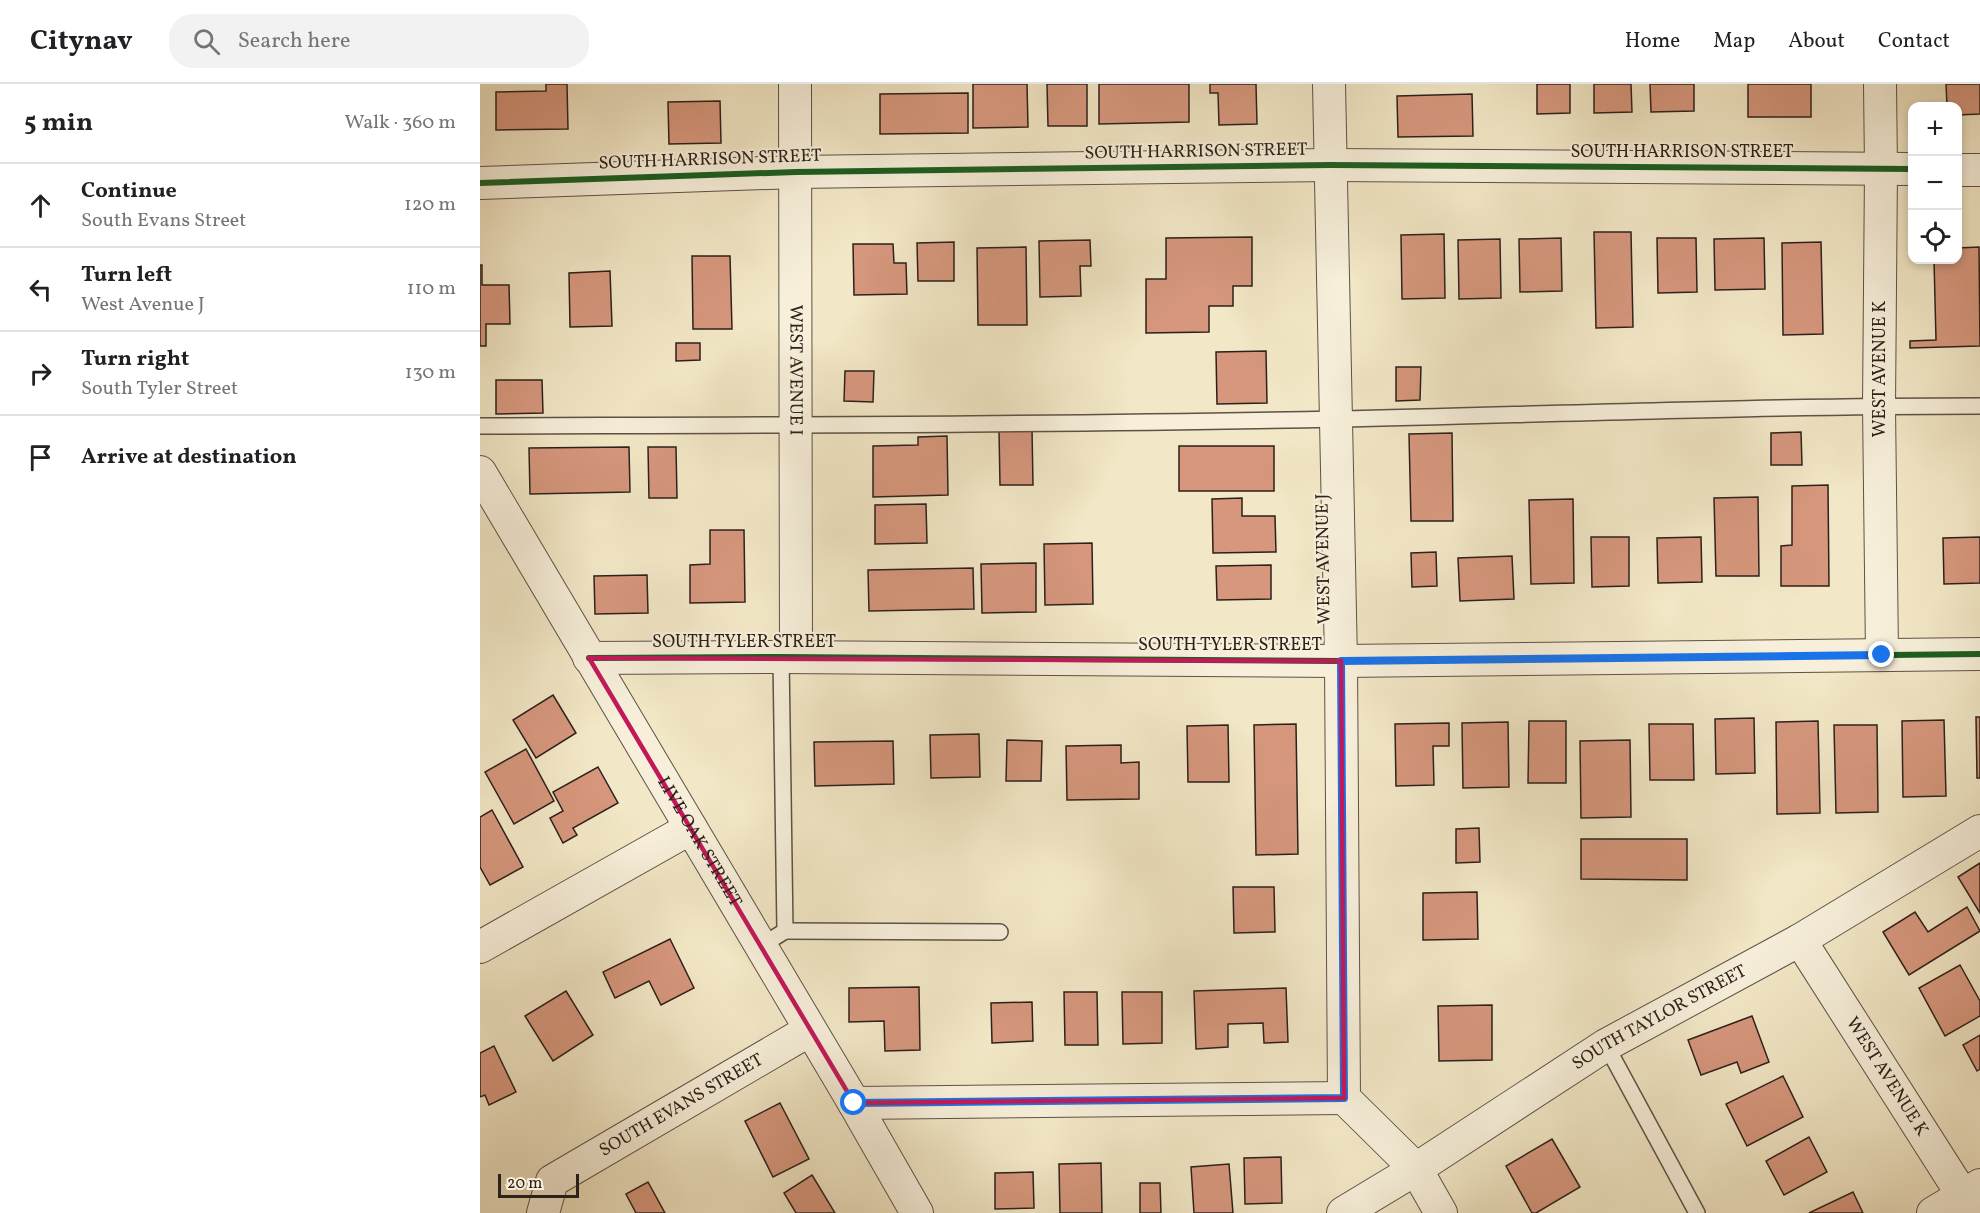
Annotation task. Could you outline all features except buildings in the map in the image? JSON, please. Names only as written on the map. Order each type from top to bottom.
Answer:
[{"type":"street","name":"WEST AVENUE I","points":[[788,657],[794,425],[795,84]]},
{"type":"street","name":"WEST AVENUE J","points":[[1329,84],[1341,661],[1344,1098]]},
{"type":"street","name":"WEST AVENUE K","points":[[1880,84],[1879,406],[1882,655]]},
{"type":"street","name":"SOUTH HARRISON STREET","points":[[480,183],[796,172],[1330,165],[1908,169]]},
{"type":"street","points":[[1962,170],[1980,170]]},
{"type":"street","name":"LIVE OAK STREET","points":[[480,472],[691,828],[773,939],[810,1030],[917,1213]]},
{"type":"street","name":"SOUTH TYLER STREET","points":[[589,658],[1341,661],[1980,654]]},
{"type":"street","points":[[480,947],[691,828]]},
{"type":"street","name":"SOUTH TAYLOR STREET","points":[[1343,1213],[1416,1169],[1606,1045],[1800,940],[1980,831]]},
{"type":"street","name":"WEST AVENUE K","points":[[1800,940],[1973,1198]]},
{"type":"street","name":"SOUTH EVANS STREET","points":[[543,1213],[552,1181],[810,1030]]},
{"type":"street","points":[[854,1103],[1344,1098],[1416,1169],[1441,1213]]},
{"type":"street","points":[[1934,1213],[1973,1198]]},
{"type":"lane","points":[[480,426],[1336,419],[1879,406],[1980,406]]},
{"type":"lane","points":[[788,657],[773,939],[1000,932]]},
{"type":"lane","points":[[1606,1045],[1697,1213]]},
{"type":"highlighted area","points":[[589,658],[1341,661],[1344,1098],[854,1103]]},
{"type":"cycle path","points":[[480,183],[796,172],[1330,165],[1908,169]]},
{"type":"cycle path","points":[[589,658],[1341,661],[1980,654]]},
{"type":"route","points":[[854,1103],[1344,1098],[1341,661],[1882,655]]}]
